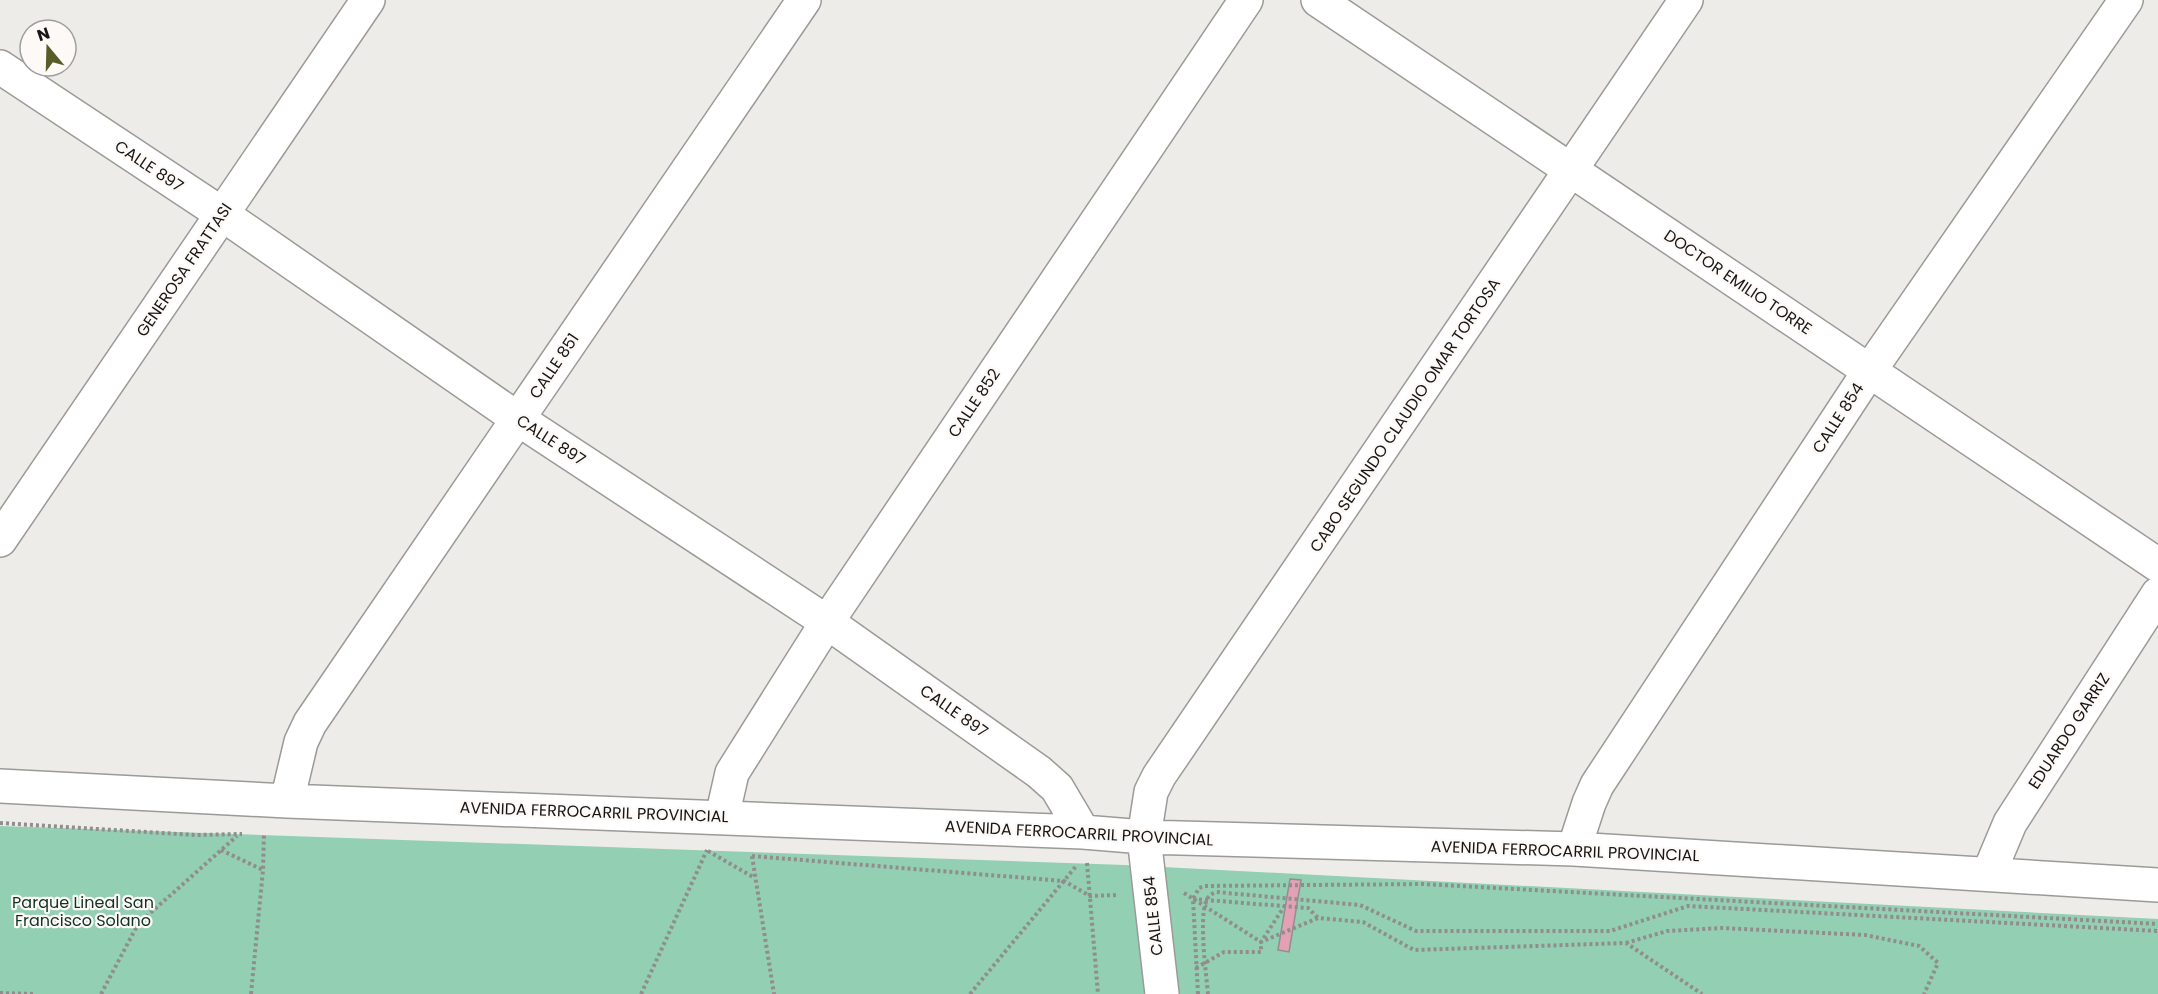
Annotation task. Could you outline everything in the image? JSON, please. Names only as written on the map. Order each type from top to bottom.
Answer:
[{"type":"street","name":"GENEROSA FRATTASI","points":[[0,540],[368,0]]},
{"type":"street","name":"CALLE 851","points":[[287,801],[301,742],[310,723],[804,0]]},
{"type":"street","name":"CALLE 852","points":[[734,818],[732,773],[827,622],[1246,0]]},
{"type":"street","name":"DOCTOR EMILIO TORRE","points":[[1318,0],[2158,564]]},
{"type":"street","name":"CABO SEGUNDO CLAUDIO OMAR TORTOSA","points":[[1144,837],[1151,792],[1159,776],[1686,0]]},
{"type":"street","name":"CALLE 854","points":[[1574,849],[1588,803],[1597,785],[1870,370],[2126,0]]},
{"type":"street","name":"CALLE 897","points":[[0,67],[222,214],[518,419],[827,622],[1040,772],[1057,788],[1084,843]]},
{"type":"street","name":"EDUARDO GARRIZ","points":[[1989,873],[2010,823],[2158,594]]},
{"type":"street","name":"AVENIDA FERROCARRIL PROVINCIAL","points":[[0,786],[287,801],[734,818],[1084,843],[1144,837],[1574,849],[2158,885]]},
{"type":"street","name":"CALLE 854","points":[[1144,837],[1162,994]]},
{"type":"path","points":[[641,994],[707,851],[734,818],[752,856],[774,994]]},
{"type":"path","points":[[251,994],[263,870],[264,832]]},
{"type":"path","points":[[101,994],[138,924],[239,834]]},
{"type":"path","points":[[970,994],[1064,881],[1084,843]]},
{"type":"path","points":[[1084,843],[1098,994]]},
{"type":"path","points":[[221,850],[263,870]]},
{"type":"path","points":[[707,851],[755,878]]},
{"type":"path","points":[[752,856],[1064,881],[1090,896],[1179,891],[1261,942]]},
{"type":"path","points":[[1198,994],[1193,899],[1199,888],[1205,886],[1424,884],[2158,924]]},
{"type":"path","points":[[1208,994],[1204,906],[1209,895],[1225,891],[1360,905],[1422,932],[1610,931],[1688,906],[2158,931]]},
{"type":"path","points":[[1193,899],[1308,908],[1318,918]]},
{"type":"path","points":[[1197,968],[1224,952],[1261,952],[1261,942],[1284,907]]},
{"type":"path","points":[[1261,942],[1318,918],[1363,922],[1413,950],[1626,943],[1667,932],[1722,928],[1865,936],[1919,946],[1938,963],[1924,994]]},
{"type":"path","points":[[1626,943],[1702,994]]},
{"type":"path","points":[[0,993],[36,994]]},
{"type":"green space","name":"Parque Lineal San Francisco Solano","points":[[0,826],[1125,865],[2158,919],[2158,994],[0,994]]},
{"type":"building","points":[[1290,879],[1301,880],[1289,952],[1278,950]]}]
